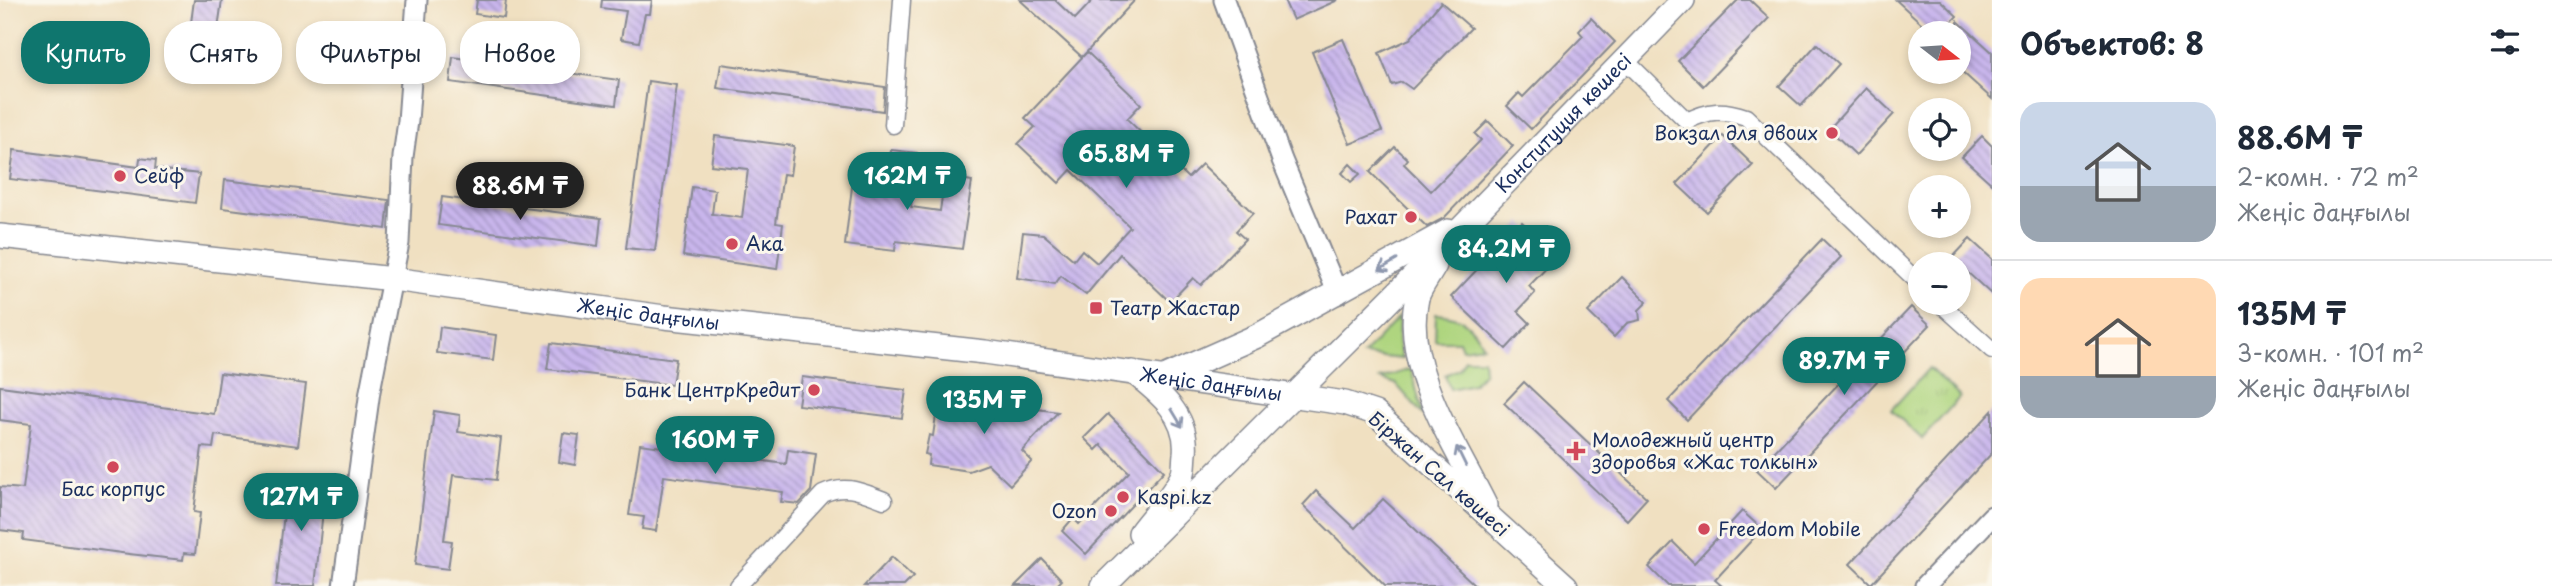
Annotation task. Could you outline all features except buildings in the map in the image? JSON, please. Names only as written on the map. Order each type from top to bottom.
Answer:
[{"type":"main road","name":"Конституция көшесі","points":[[1104,586],[1448,242],[1683,0]]},
{"type":"main road","points":[[1169,375],[1257,335],[1338,293],[1469,219]]},
{"type":"main road","name":"Жеңіс даңғылы","points":[[0,236],[393,279],[664,317],[1130,370],[1296,394]]},
{"type":"main road","points":[[1448,242],[1418,298],[1416,350],[1425,382],[1491,517]]},
{"type":"main road","points":[[1104,586],[1183,475],[1186,441],[1182,422],[1159,392],[1130,370]]},
{"type":"main road","name":"Біржан Сал көшесі","points":[[1296,394],[1345,403],[1375,413],[1566,586]]},
{"type":"street","points":[[343,586],[370,391],[399,243],[403,157],[417,0]]},
{"type":"street","points":[[893,125],[902,0]]},
{"type":"street","points":[[1224,0],[1282,160],[1338,293]]},
{"type":"street","points":[[1624,59],[1687,121],[1708,110],[1730,111],[1746,117],[1908,272]]},
{"type":"street","points":[[1954,315],[1992,349]]},
{"type":"street","points":[[738,586],[823,494],[835,488],[852,488],[884,500]]},
{"type":"street","points":[[1925,586],[1992,516]]},
{"type":"green space","points":[[1436,314],[1465,322],[1483,346],[1462,349],[1459,341],[1435,341]]},
{"type":"green space","points":[[1399,317],[1398,342],[1402,359],[1363,355]]},
{"type":"green space","points":[[1465,359],[1483,359],[1484,372],[1473,384],[1450,389],[1445,375],[1459,369]]},
{"type":"green space","points":[[1929,368],[1960,397],[1922,439],[1891,410]]},
{"type":"green space","points":[[1411,369],[1423,415],[1396,384],[1380,379]]},
{"type":"place","name":"Вокзал для двоих","points":[[1832,133]]},
{"type":"place","name":"Сейф","points":[[120,176]]},
{"type":"place","name":"Рахат","points":[[1411,217]]},
{"type":"place","name":"Ака","points":[[732,244]]},
{"type":"place","name":"Театр Жастар","points":[[1096,308]]},
{"type":"place","name":"Банк ЦентрКредит","points":[[814,390]]},
{"type":"place","name":"Молодежный центр здоровья «Жас толкын»","points":[[1576,451]]},
{"type":"place","name":"Бас корпус","points":[[113,467]]},
{"type":"place","name":"Kaspi.kz","points":[[1123,497]]},
{"type":"place","name":"Ozon","points":[[1111,511]]},
{"type":"place","name":"Freedom Mobile","points":[[1704,529]]}]
